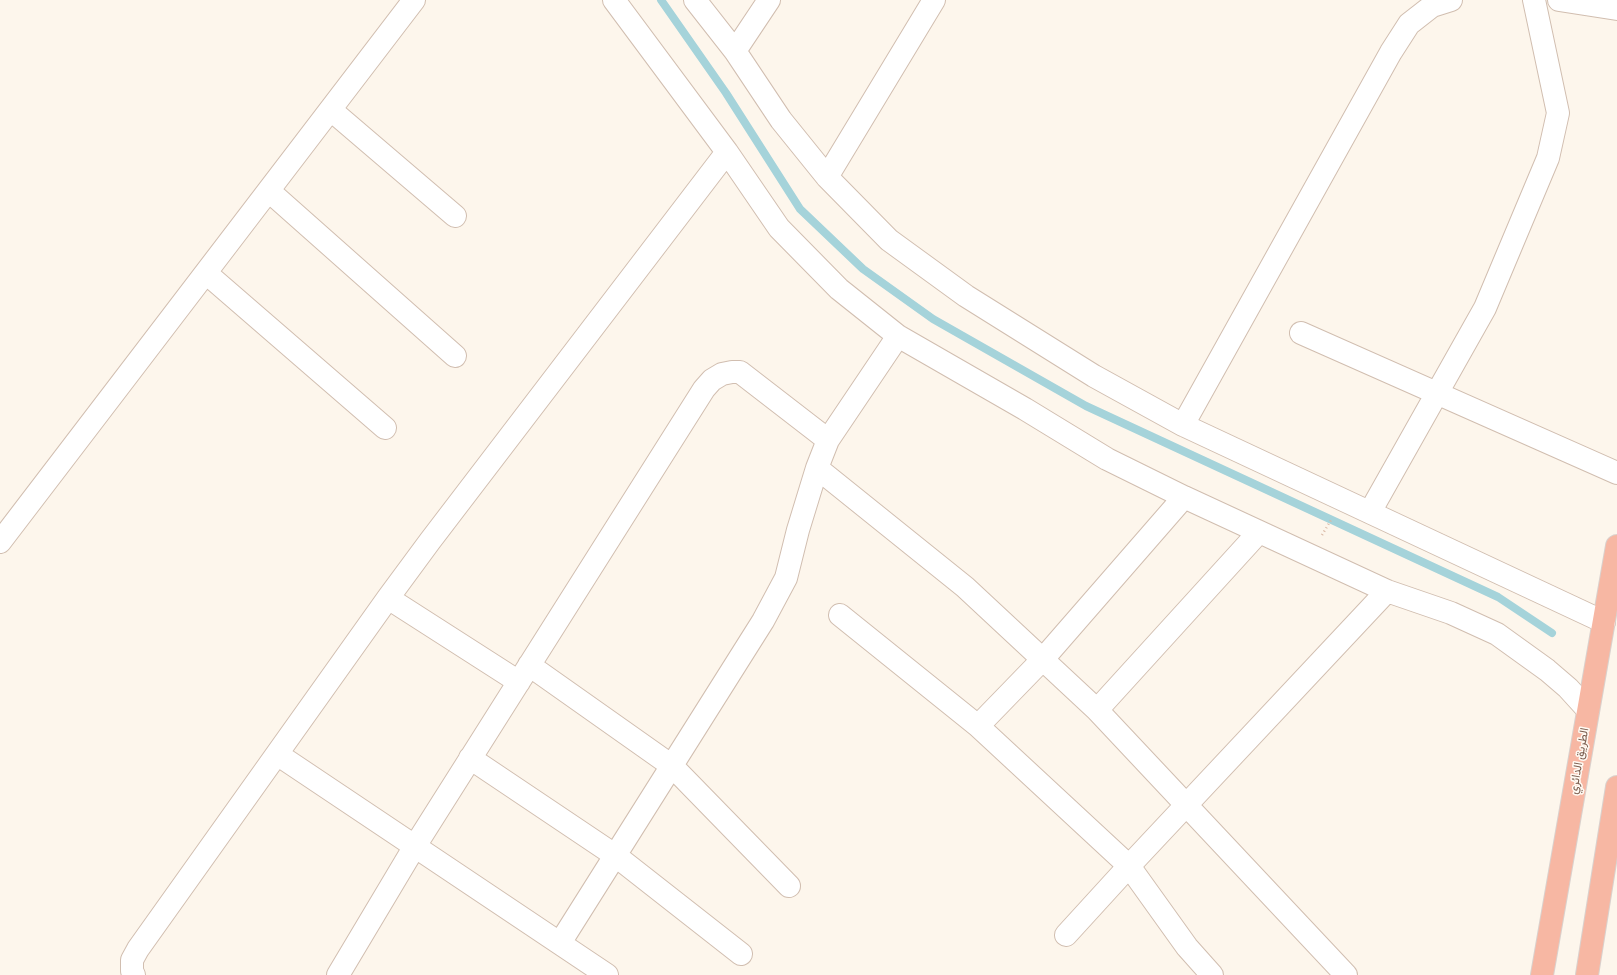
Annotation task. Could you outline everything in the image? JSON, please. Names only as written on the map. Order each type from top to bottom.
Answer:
[{"type":"highway","name":"الطريق الدائري","points":[[1542,975],[1617,546]]},
{"type":"highway","points":[[1587,975],[1617,787]]},
{"type":"street","points":[[0,542],[414,0]]},
{"type":"street","points":[[614,0],[727,152],[780,228],[839,289],[898,336],[1025,409],[1107,459],[1184,497],[1387,591],[1451,613],[1497,634],[1548,670],[1588,710]]},
{"type":"street","points":[[696,0],[735,51],[781,120],[827,177],[889,240],[966,296],[1094,376],[1183,425],[1604,622]]},
{"type":"street","points":[[735,51],[769,0]]},
{"type":"street","points":[[827,177],[934,0]]},
{"type":"street","points":[[1183,425],[1390,52],[1409,24],[1432,6],[1451,0]]},
{"type":"street","points":[[1370,512],[1485,308],[1548,158],[1558,113],[1534,0]]},
{"type":"street","points":[[1559,0],[1617,9]]},
{"type":"street","points":[[331,110],[455,216]]},
{"type":"street","points":[[134,975],[132,971],[132,960],[138,949],[388,598],[727,152]]},
{"type":"street","points":[[269,191],[455,356]]},
{"type":"street","points":[[206,273],[385,428]]},
{"type":"street","points":[[1301,334],[1617,473]]},
{"type":"street","points":[[560,943],[763,621],[786,578],[798,530],[817,468],[828,440],[898,336]]},
{"type":"street","points":[[338,975],[414,846],[704,388],[712,380],[722,374],[740,372],[828,440]]},
{"type":"street","points":[[817,468],[965,588],[1098,710],[1346,975]]},
{"type":"street","points":[[978,726],[1043,659],[1184,497]]},
{"type":"street","points":[[1098,710],[1260,532]]},
{"type":"street","points":[[1066,935],[1387,591]]},
{"type":"street","points":[[388,598],[524,673],[672,766],[789,886]]},
{"type":"street","points":[[840,615],[978,726],[1129,866],[1206,972]]},
{"type":"street","points":[[277,754],[608,975]]},
{"type":"street","points":[[470,758],[616,856],[741,954]]},
{"type":"path","points":[[1319,539],[1334,515]]},
{"type":"waterway","points":[[661,0],[726,93],[800,209],[863,269],[933,319],[1086,406],[1498,597],[1552,633]]}]
